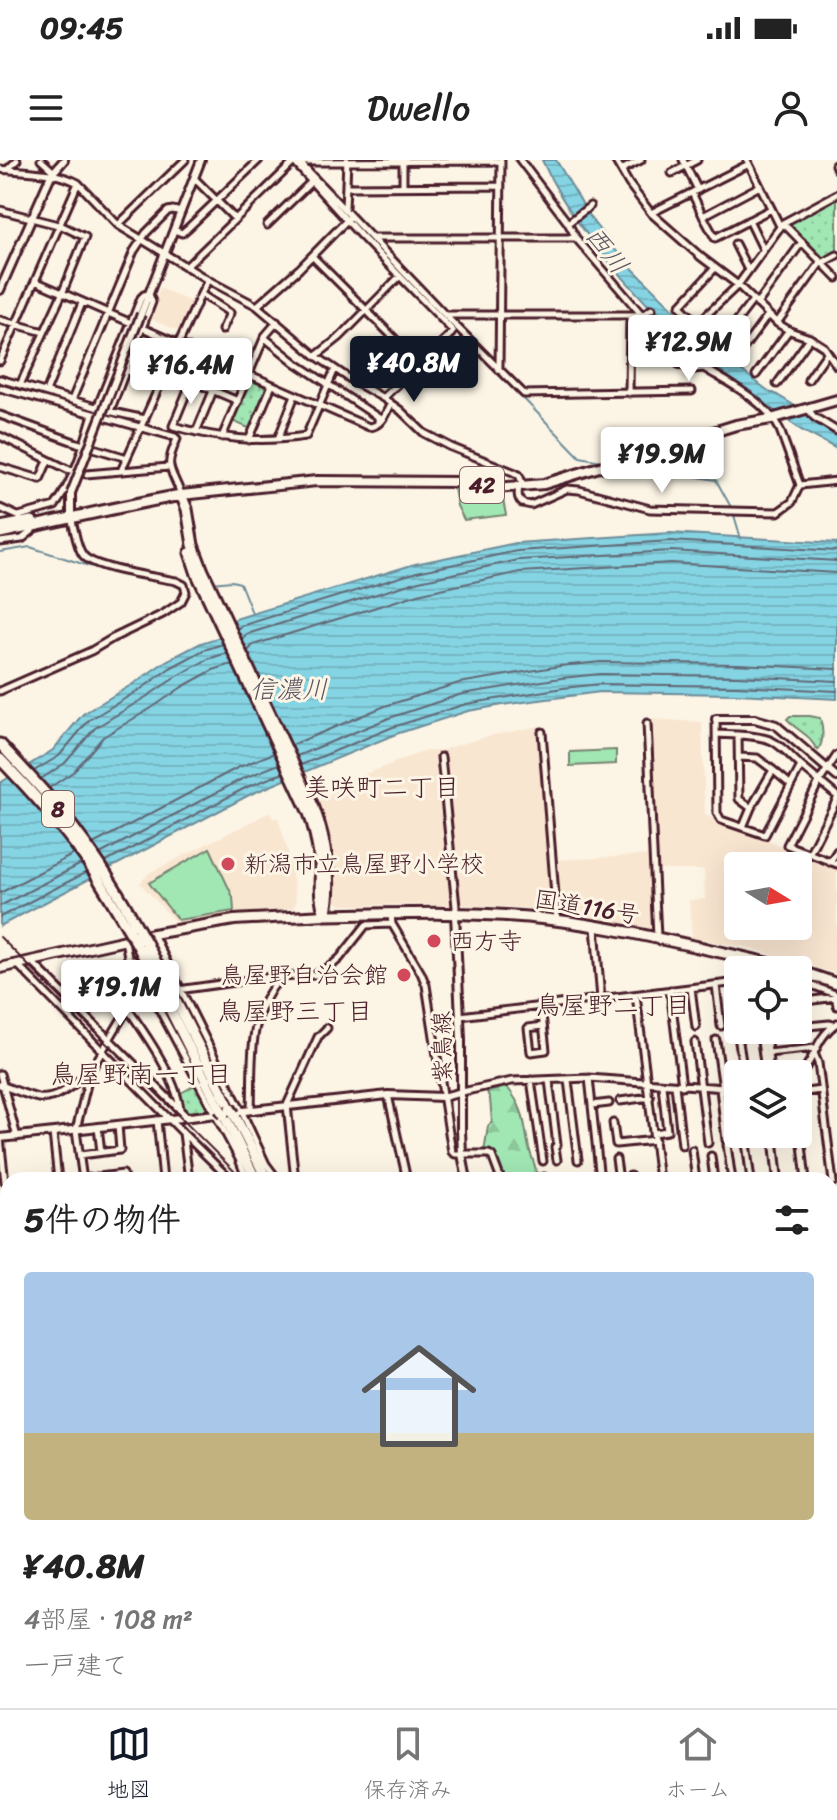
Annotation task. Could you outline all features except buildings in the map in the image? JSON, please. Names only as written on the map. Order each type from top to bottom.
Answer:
[{"type":"highway","points":[[0,533],[181,495],[187,509],[200,573],[314,808],[318,829],[320,903],[325,915]]},
{"type":"highway","points":[[2,522],[71,518]]},
{"type":"highway","name":"8","points":[[0,744],[64,816],[106,882],[132,934],[145,940],[227,1111],[253,1172]]},
{"type":"highway","name":"8","points":[[0,759],[106,882]]},
{"type":"highway","name":"国道116号","points":[[325,915],[392,919],[455,914],[515,916],[658,938],[739,956]]},
{"type":"highway","name":"国道116号","points":[[812,975],[837,984]]},
{"type":"highway","name":"8","points":[[227,1111],[262,1172]]},
{"type":"main road","name":"42","points":[[181,495],[317,481],[462,482],[496,488],[544,484],[736,425],[837,400]]},
{"type":"main road","points":[[0,968],[132,934],[145,940],[234,920],[325,915]]},
{"type":"street","points":[[4,170],[17,160]]},
{"type":"street","points":[[41,160],[52,173]]},
{"type":"street","points":[[0,290],[52,173],[64,160]]},
{"type":"street","points":[[118,225],[185,160]]},
{"type":"street","points":[[0,691],[91,651],[163,614],[181,602],[186,592],[184,585],[176,581],[106,567],[86,559],[81,554],[71,518],[71,493],[201,160]]},
{"type":"street","points":[[174,230],[182,233],[259,160]]},
{"type":"street","points":[[345,209],[347,160]]},
{"type":"street","points":[[403,160],[403,186]]},
{"type":"street","points":[[186,267],[295,161],[501,160],[499,371]]},
{"type":"street","points":[[4,170],[52,173],[78,183],[118,225],[257,306],[316,356],[400,410],[424,433],[519,475],[521,486],[518,496],[522,503],[531,505],[567,489],[650,509],[778,512],[792,502],[800,485],[773,418],[756,401],[704,368],[680,365],[668,356],[661,331],[642,315],[576,238],[521,160]]},
{"type":"street","points":[[615,160],[651,213],[738,285],[777,323],[824,347],[837,366]]},
{"type":"street","points":[[621,170],[641,160]]},
{"type":"street","points":[[672,173],[684,163],[697,160]]},
{"type":"street","points":[[295,161],[311,182],[373,238],[453,331],[383,398]]},
{"type":"street","points":[[295,161],[345,209],[400,276],[524,394],[692,391]]},
{"type":"street","points":[[651,213],[748,162],[782,225],[837,278]]},
{"type":"street","points":[[684,163],[703,216],[715,238],[771,209]]},
{"type":"street","points":[[194,178],[235,219]]},
{"type":"street","points":[[267,225],[311,182]]},
{"type":"street","points":[[0,361],[78,183]]},
{"type":"street","points":[[346,187],[501,186]]},
{"type":"street","points":[[703,216],[760,186]]},
{"type":"street","points":[[715,268],[680,306],[698,323],[738,285],[782,225],[837,194]]},
{"type":"street","points":[[568,223],[590,206]]},
{"type":"street","points":[[0,211],[59,225],[85,237],[20,385]]},
{"type":"street","points":[[72,400],[134,251],[141,239],[168,211],[181,212]]},
{"type":"street","points":[[257,306],[349,217]]},
{"type":"street","points":[[749,220],[763,249]]},
{"type":"street","points":[[373,238],[576,238]]},
{"type":"street","points":[[720,343],[802,242]]},
{"type":"street","points":[[735,244],[748,270]]},
{"type":"street","points":[[777,323],[822,262],[837,255]]},
{"type":"street","points":[[312,256],[420,364]]},
{"type":"street","points":[[316,356],[340,337],[400,276]]},
{"type":"street","points":[[121,471],[208,280]]},
{"type":"street","points":[[35,281],[369,427],[377,425],[390,405]]},
{"type":"street","points":[[97,408],[141,298],[149,294]]},
{"type":"street","points":[[110,411],[152,302],[149,294]]},
{"type":"street","points":[[201,294],[230,313],[222,330]]},
{"type":"street","points":[[46,392],[82,303]]},
{"type":"street","points":[[443,317],[642,315],[652,309]]},
{"type":"street","points":[[629,393],[630,315]]},
{"type":"street","points":[[737,357],[768,315]]},
{"type":"street","points":[[0,320],[44,332]]},
{"type":"street","points":[[222,437],[265,338],[277,322]]},
{"type":"street","points":[[756,375],[789,330]]},
{"type":"street","points":[[265,338],[296,363],[379,418],[377,425]]},
{"type":"street","points":[[777,384],[810,338]]},
{"type":"street","points":[[808,380],[827,353]]},
{"type":"street","points":[[132,356],[238,401]]},
{"type":"street","points":[[191,382],[173,426],[222,437],[278,439],[306,436],[335,369]]},
{"type":"street","points":[[126,370],[160,385]]},
{"type":"street","points":[[0,379],[146,419]]},
{"type":"street","points":[[249,440],[272,385]]},
{"type":"street","points":[[0,388],[175,437],[169,467],[181,495]]},
{"type":"street","points":[[196,432],[213,391]]},
{"type":"street","points":[[278,439],[295,395]]},
{"type":"street","points":[[805,409],[837,431]]},
{"type":"street","points":[[0,508],[20,519],[55,506],[63,495],[84,445],[93,414]]},
{"type":"street","points":[[0,415],[127,458]]},
{"type":"street","points":[[0,436],[48,461],[86,474],[169,467]]},
{"type":"street","points":[[0,467],[40,479],[48,461]]},
{"type":"street","points":[[800,485],[837,481]]},
{"type":"street","points":[[2,522],[10,512]]},
{"type":"street","points":[[0,542],[22,539],[32,531],[32,527]]},
{"type":"street","points":[[801,766],[765,835],[721,820],[717,813],[716,719],[755,719],[776,725],[837,777]]},
{"type":"street","points":[[647,723],[658,938]]},
{"type":"street","points":[[542,732],[557,921]]},
{"type":"street","points":[[716,734],[769,738],[837,798],[810,852]]},
{"type":"street","points":[[738,735],[739,799],[751,808]]},
{"type":"street","points":[[804,852],[787,845],[819,782],[837,755]]},
{"type":"street","points":[[441,757],[455,914]]},
{"type":"street","points":[[739,757],[757,758],[791,785]]},
{"type":"street","points":[[743,827],[773,770]]},
{"type":"street","points":[[812,855],[834,863],[837,851]]},
{"type":"street","name":"紫鳥線","points":[[455,914],[462,1154],[465,1172]]},
{"type":"street","points":[[180,989],[315,975],[340,958],[366,925],[392,919],[426,985],[452,1152],[489,1154],[498,1172]]},
{"type":"street","points":[[595,927],[601,999]]},
{"type":"street","points":[[82,1172],[76,1130],[91,1070],[135,996],[129,957],[132,934]]},
{"type":"street","points":[[145,940],[180,989],[227,1111],[244,1172]]},
{"type":"street","points":[[129,957],[227,1111],[272,1172]]},
{"type":"street","points":[[32,961],[187,1117]]},
{"type":"street","points":[[17,964],[223,1172]]},
{"type":"street","points":[[251,1109],[253,1035],[262,1007],[281,977]]},
{"type":"street","points":[[460,1016],[724,984]]},
{"type":"street","points":[[812,984],[835,994],[837,1006]]},
{"type":"street","points":[[716,985],[721,1026]]},
{"type":"street","points":[[691,988],[696,1027]]},
{"type":"street","points":[[670,990],[682,1145]]},
{"type":"street","points":[[135,996],[152,992]]},
{"type":"street","points":[[636,995],[658,1172]]},
{"type":"street","points":[[812,1000],[836,997]]},
{"type":"street","points":[[541,1006],[546,1050],[531,1052],[528,1028],[543,1026]]},
{"type":"street","points":[[128,1009],[147,1035],[178,1094],[180,1109]]},
{"type":"street","points":[[812,1026],[836,1024]]},
{"type":"street","points":[[810,1060],[825,1032],[836,1024]]},
{"type":"street","points":[[294,1172],[287,1105],[318,1037],[327,1028]]},
{"type":"street","points":[[716,1040],[731,1172]]},
{"type":"street","points":[[695,1042],[708,1143]]},
{"type":"street","points":[[767,1044],[769,1060]]},
{"type":"street","points":[[768,1053],[815,1050]]},
{"type":"street","points":[[815,1050],[832,1172]]},
{"type":"street","points":[[2,1085],[39,1098],[55,1096],[91,1070]]},
{"type":"street","points":[[0,1074],[17,1137]]},
{"type":"street","points":[[589,1078],[599,1172]]},
{"type":"street","points":[[3,1172],[0,1138],[227,1111],[388,1095],[443,1097],[512,1081],[531,1080],[589,1078],[721,1089]]},
{"type":"street","points":[[531,1080],[543,1161]]},
{"type":"street","points":[[549,1080],[557,1160]]},
{"type":"street","points":[[568,1080],[578,1160]]},
{"type":"street","points":[[613,1123],[616,1144],[667,1131],[662,1085]]},
{"type":"street","points":[[812,1091],[821,1090]]},
{"type":"street","points":[[388,1095],[405,1172]]},
{"type":"street","points":[[620,1101],[650,1097]]},
{"type":"street","points":[[592,1105],[609,1103]]},
{"type":"street","points":[[157,1120],[162,1172]]},
{"type":"street","points":[[80,1155],[120,1150],[118,1125]]},
{"type":"street","points":[[98,1127],[101,1152]]},
{"type":"street","points":[[53,1133],[57,1172]]},
{"type":"street","points":[[183,1133],[188,1172]]},
{"type":"street","points":[[746,1148],[750,1172]]},
{"type":"street","points":[[775,1148],[777,1172]]},
{"type":"street","points":[[802,1148],[805,1172]]},
{"type":"street","points":[[692,1150],[695,1172]]},
{"type":"street","points":[[711,1156],[713,1172]]},
{"type":"street","points":[[616,1159],[618,1172]]},
{"type":"street","points":[[550,1708],[559,1708]]},
{"type":"shaded area","points":[[160,288],[193,303],[181,332],[148,318]]},
{"type":"shaded area","points":[[650,719],[702,722],[705,815],[797,852],[724,852],[724,940],[812,940],[812,858],[837,868],[837,974],[812,966],[812,956],[777,956],[692,938],[689,900],[705,899],[704,870],[658,870]]},
{"type":"shaded area","points":[[540,726],[554,914],[525,908],[464,905],[340,905],[334,899],[329,843],[318,802],[348,781],[423,751],[438,751],[488,736]]},
{"type":"shaded area","name":"新潟市立鳥屋野小学校","points":[[270,812],[273,819],[278,817],[289,855],[296,902],[293,908],[177,924],[140,883],[149,873]]},
{"type":"shaded area","points":[[651,855],[655,929],[560,913],[555,860]]},
{"type":"green space","points":[[837,197],[837,253],[822,260],[787,224]]},
{"type":"green space","points":[[250,380],[269,389],[251,429],[232,421]]},
{"type":"green space","points":[[454,488],[502,495],[506,515],[464,520],[457,506]]},
{"type":"green space","points":[[790,716],[820,718],[822,734],[818,750],[787,719]]},
{"type":"green space","points":[[616,750],[616,764],[570,766],[570,752]]},
{"type":"green space","points":[[210,848],[233,897],[234,911],[178,920],[149,883]]},
{"type":"green space","points":[[197,1084],[211,1110],[187,1112],[183,1109],[181,1093]]},
{"type":"green space","points":[[507,1087],[513,1095],[521,1110],[537,1172],[500,1172],[495,1158],[484,1152],[488,1126],[492,1122],[487,1092]]},
{"type":"water","name":"西川","points":[[542,160],[556,160],[594,223],[622,258],[716,351],[771,393],[837,432],[837,449],[801,430],[726,375],[648,305],[575,218]]},
{"type":"water","name":"信濃川","points":[[670,533],[837,543],[837,699],[600,692],[468,711],[396,734],[251,794],[0,926],[0,783],[53,750],[83,714],[166,661],[220,637],[235,619],[415,564],[516,543]]},
{"type":"waterway","points":[[358,228],[418,290]]},
{"type":"waterway","points":[[464,337],[580,457],[606,462]]},
{"type":"waterway","points":[[621,464],[716,480],[732,509]]},
{"type":"waterway","points":[[734,515],[741,539]]},
{"type":"waterway","points":[[0,552],[30,547],[89,566],[181,586]]},
{"type":"waterway","points":[[211,583],[240,583],[252,613]]},
{"type":"railway","points":[[0,937],[235,1172]]},
{"type":"place","name":"新潟市立鳥屋野小学校","points":[[228,864]]},
{"type":"place","name":"西方寺","points":[[434,941]]},
{"type":"place","name":"鳥屋野自治会館","points":[[404,975]]},
{"type":"district","name":"美咲町二丁目","points":[[382,787]]},
{"type":"district","name":"鳥屋野二丁目","points":[[613,1005]]},
{"type":"district","name":"鳥屋野三丁目","points":[[295,1011]]},
{"type":"district","name":"鳥屋野南一丁目","points":[[141,1074]]}]
